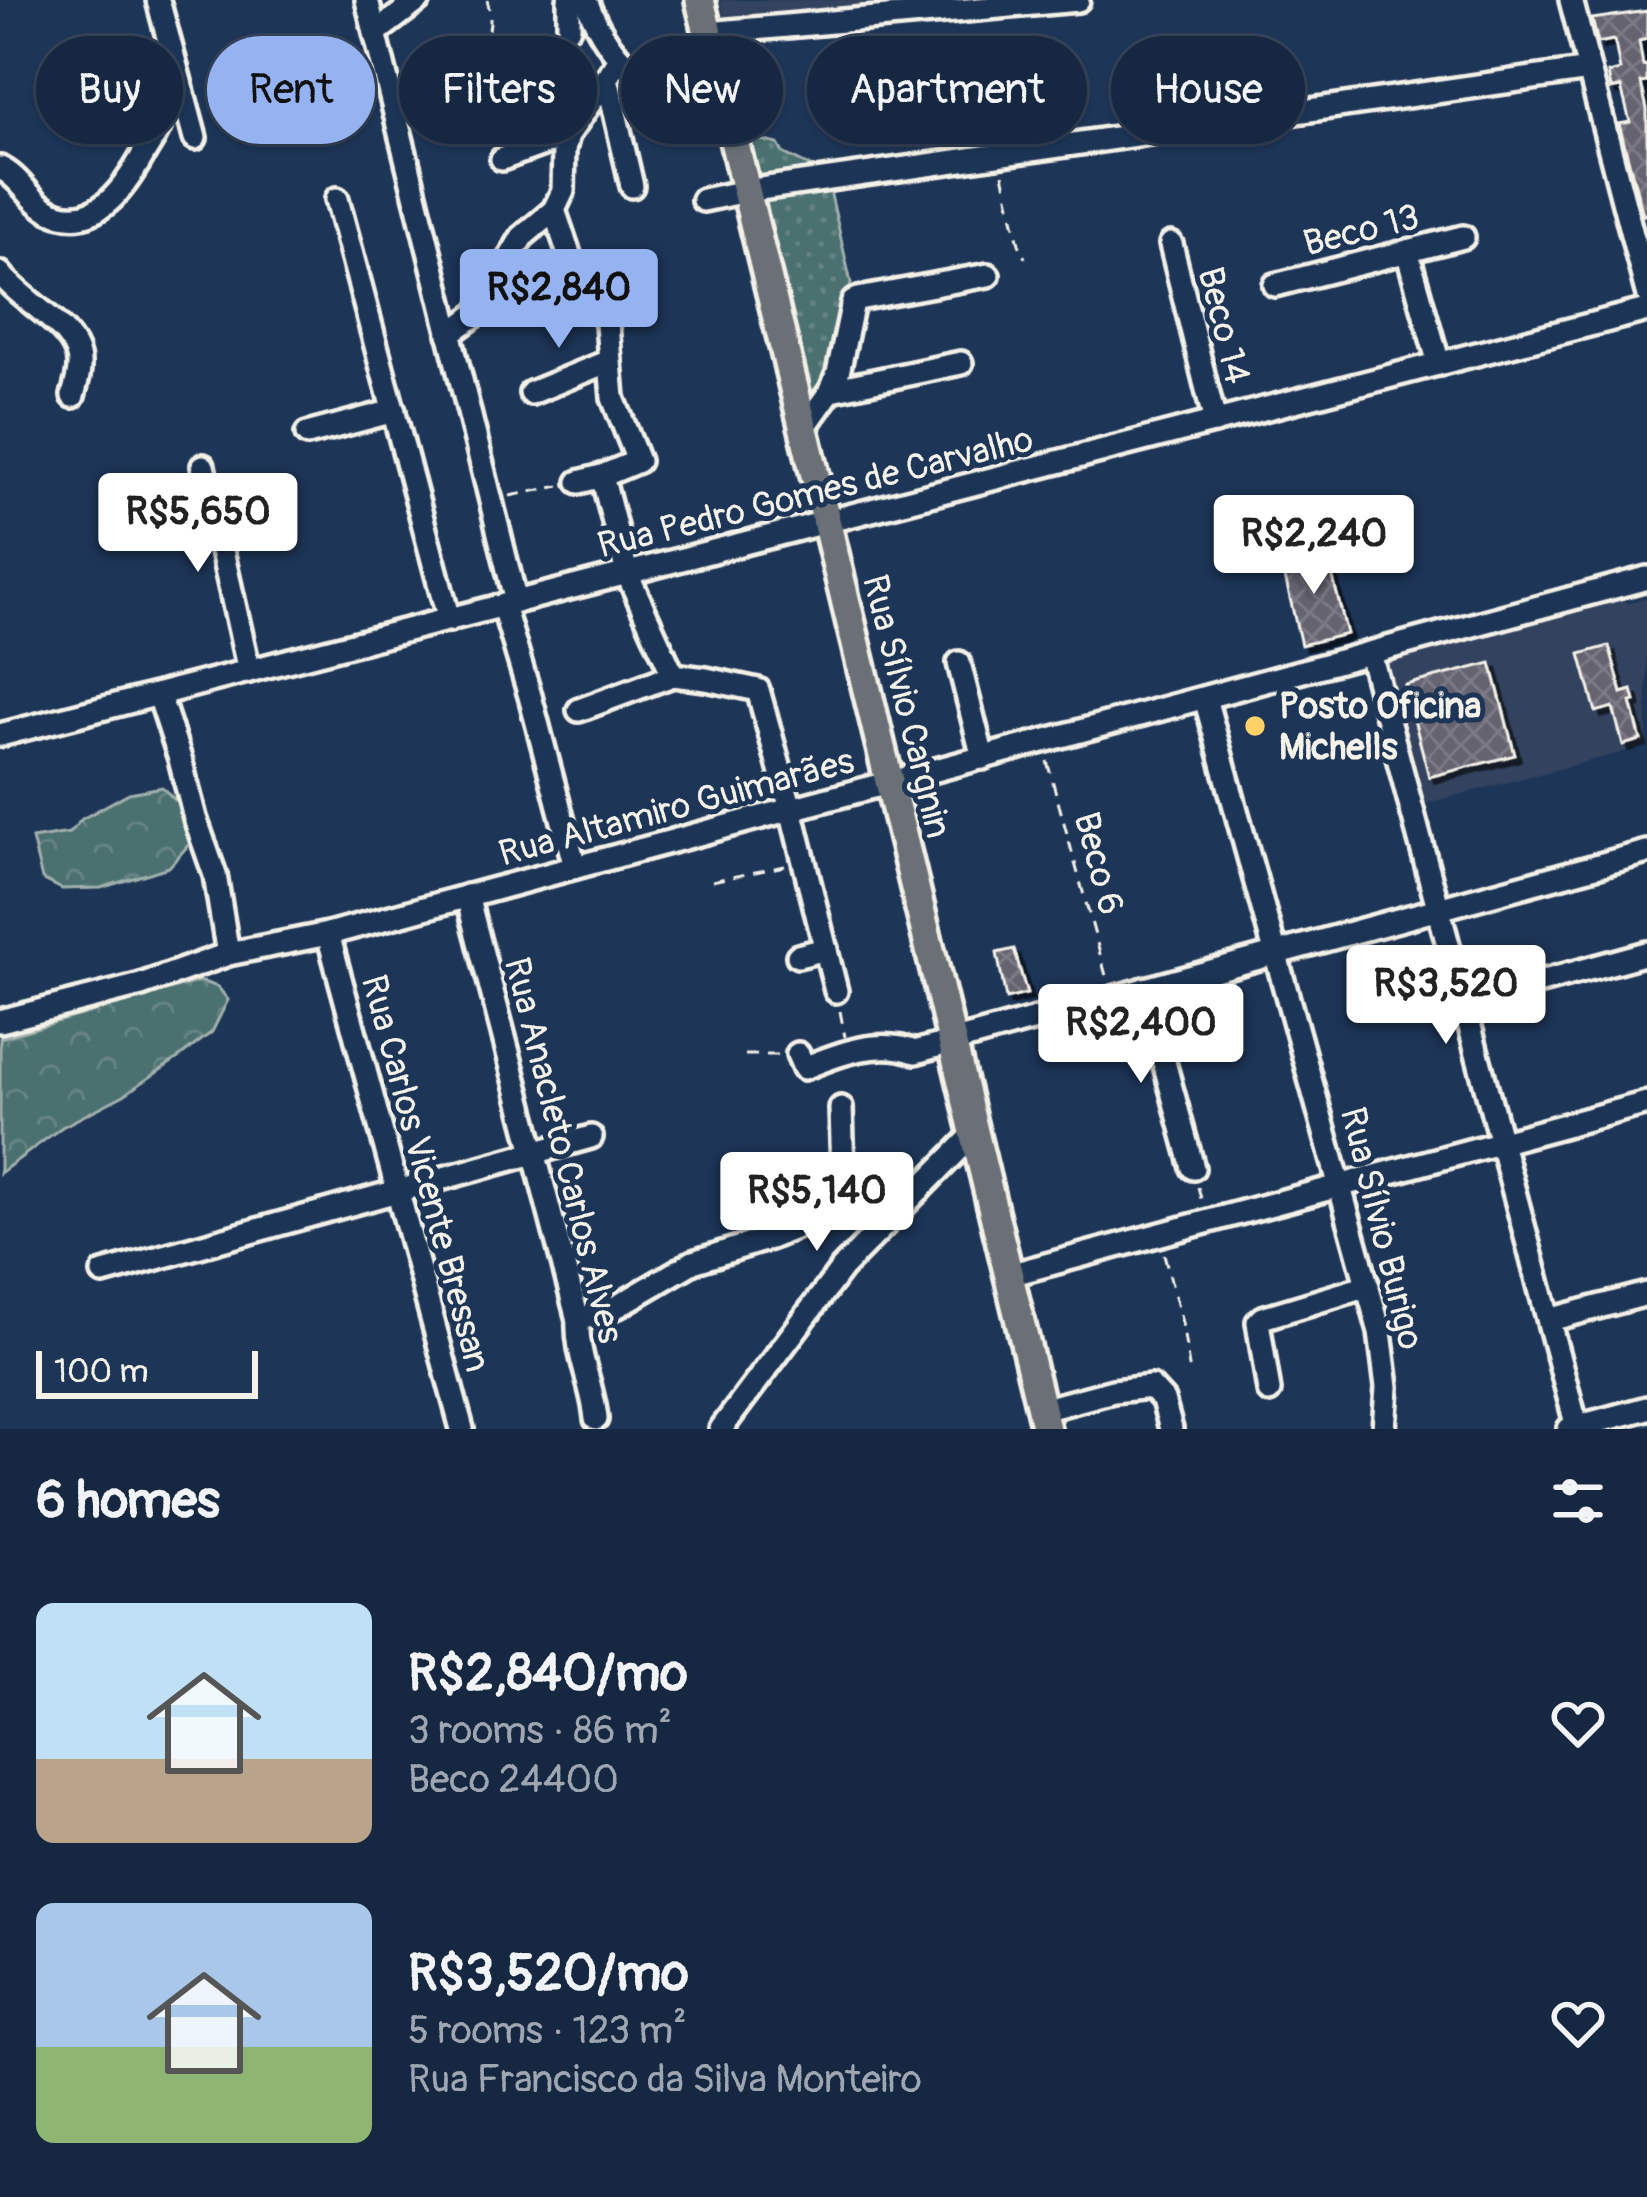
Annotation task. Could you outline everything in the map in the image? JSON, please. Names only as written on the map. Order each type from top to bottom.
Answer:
[{"type":"main road","name":"Rua Sílvio Cargnin","points":[[700,0],[709,36]]},
{"type":"main road","name":"Rua Sílvio Cargnin","points":[[735,144],[1044,1420]]},
{"type":"street","points":[[158,0],[168,36]]},
{"type":"street","points":[[367,0],[491,500],[530,696],[575,867]]},
{"type":"street","points":[[378,44],[419,0]]},
{"type":"street","points":[[569,0],[569,27]]},
{"type":"street","points":[[586,0],[613,69],[632,186]]},
{"type":"street","points":[[708,33],[1078,0]]},
{"type":"street","points":[[1578,1],[1589,70],[1647,292]]},
{"type":"street","points":[[613,69],[621,71]]},
{"type":"street","points":[[597,92],[613,69]]},
{"type":"street","points":[[704,200],[746,190],[1589,70]]},
{"type":"street","points":[[183,93],[195,138]]},
{"type":"street","points":[[0,168],[41,206],[66,216],[101,208],[132,175],[149,144]]},
{"type":"street","points":[[502,159],[543,144]]},
{"type":"street","points":[[449,334],[478,313],[522,237],[554,210],[562,191],[566,144]]},
{"type":"street","points":[[337,200],[449,620]]},
{"type":"street","points":[[554,210],[571,260],[608,324],[617,412],[638,460],[579,482]]},
{"type":"street","name":"Beco 13","points":[[1275,285],[1463,237]]},
{"type":"street","name":"Beco 14","points":[[1172,244],[1215,422]]},
{"type":"street","points":[[1407,251],[1439,364]]},
{"type":"street","points":[[0,272],[68,334],[77,348],[80,364],[73,396]]},
{"type":"street","points":[[804,428],[831,390],[853,302],[988,275]]},
{"type":"street","name":"Rua Pedro Gomes de Carvalho","points":[[0,736],[1647,310]]},
{"type":"street","points":[[531,393],[609,361]]},
{"type":"street","points":[[831,390],[961,363]]},
{"type":"street","points":[[307,434],[394,412]]},
{"type":"street","points":[[202,466],[249,671]]},
{"type":"street","points":[[602,476],[627,574],[674,675]]},
{"type":"street","name":"Rua Altamiro Guimarães","points":[[0,1021],[141,985],[228,954],[328,934],[1647,578]]},
{"type":"street","points":[[1370,653],[1549,1320],[1573,1428],[1647,1408]]},
{"type":"street","points":[[959,663],[982,758]]},
{"type":"street","points":[[579,710],[674,675],[758,690],[836,992]]},
{"type":"street","points":[[159,694],[215,875],[228,954]]},
{"type":"street","name":"Rua Sílvio Burigo","points":[[1204,698],[1368,1286],[1385,1362],[1384,1429]]},
{"type":"street","points":[[801,1061],[886,1046],[915,1052],[1647,852]]},
{"type":"street","name":"Rua Anacleto Carlos Alves","points":[[467,896],[578,1320],[578,1346],[596,1419]]},
{"type":"street","name":"Rua Carlos Vicente Bressan","points":[[328,934],[398,1191],[455,1427]]},
{"type":"street","points":[[798,956],[826,949]]},
{"type":"street","points":[[1464,1003],[1647,952]]},
{"type":"street","points":[[1144,989],[1192,1168]]},
{"type":"street","points":[[1009,1275],[1647,1103]]},
{"type":"street","points":[[841,1108],[844,1206]]},
{"type":"street","points":[[721,1429],[842,1268],[975,1133]]},
{"type":"street","points":[[104,1273],[591,1137]]},
{"type":"street","points":[[578,1320],[618,1306],[693,1262],[770,1238],[844,1206],[920,1189]]},
{"type":"street","points":[[1269,1391],[1258,1322],[1368,1286]]},
{"type":"street","points":[[1549,1320],[1647,1294]]},
{"type":"street","points":[[1044,1420],[1113,1391],[1151,1387],[1163,1400],[1171,1429]]},
{"type":"path","points":[[487,0],[488,36]]},
{"type":"path","points":[[998,154],[1025,258]]},
{"type":"path","points":[[491,500],[579,482]]},
{"type":"path","name":"Beco 6","points":[[1042,741],[1112,998]]},
{"type":"path","points":[[712,881],[804,862]]},
{"type":"path","points":[[836,992],[848,1052]]},
{"type":"path","points":[[745,1055],[801,1061]]},
{"type":"path","points":[[1192,1168],[1207,1222]]},
{"type":"path","points":[[1160,1234],[1190,1373]]},
{"type":"shaded area","points":[[720,0],[972,0],[725,21]]},
{"type":"shaded area","points":[[1616,597],[1628,603],[1647,597],[1647,746],[1423,804],[1385,659]]},
{"type":"green space","points":[[746,144],[778,144],[783,153],[819,171],[754,181]]},
{"type":"green space","points":[[829,186],[851,283],[829,371],[810,406],[759,196]]},
{"type":"green space","points":[[162,787],[183,808],[192,841],[169,867],[101,888],[62,889],[42,879],[32,839],[69,833],[82,819],[129,793]]},
{"type":"green space","points":[[200,981],[218,987],[228,1000],[212,1032],[124,1095],[62,1127],[0,1173],[0,1038]]},
{"type":"building","points":[[1647,11],[1647,39],[1639,41],[1643,66],[1647,65],[1647,82],[1641,83],[1647,109],[1647,215],[1643,215],[1619,124],[1630,122],[1621,87],[1611,89],[1608,73],[1620,70],[1615,43],[1598,43],[1592,19]]},
{"type":"building","points":[[1326,550],[1347,634],[1301,645],[1281,560]]},
{"type":"building","points":[[1609,646],[1622,693],[1632,690],[1641,740],[1623,745],[1613,707],[1596,712],[1580,654]]},
{"type":"building","points":[[1491,663],[1515,755],[1429,777],[1405,685]]},
{"type":"building","points":[[1014,949],[1027,994],[1006,999],[997,953]]},
{"type":"place","name":"Posto Oficina Michells","points":[[1255,726]]}]
